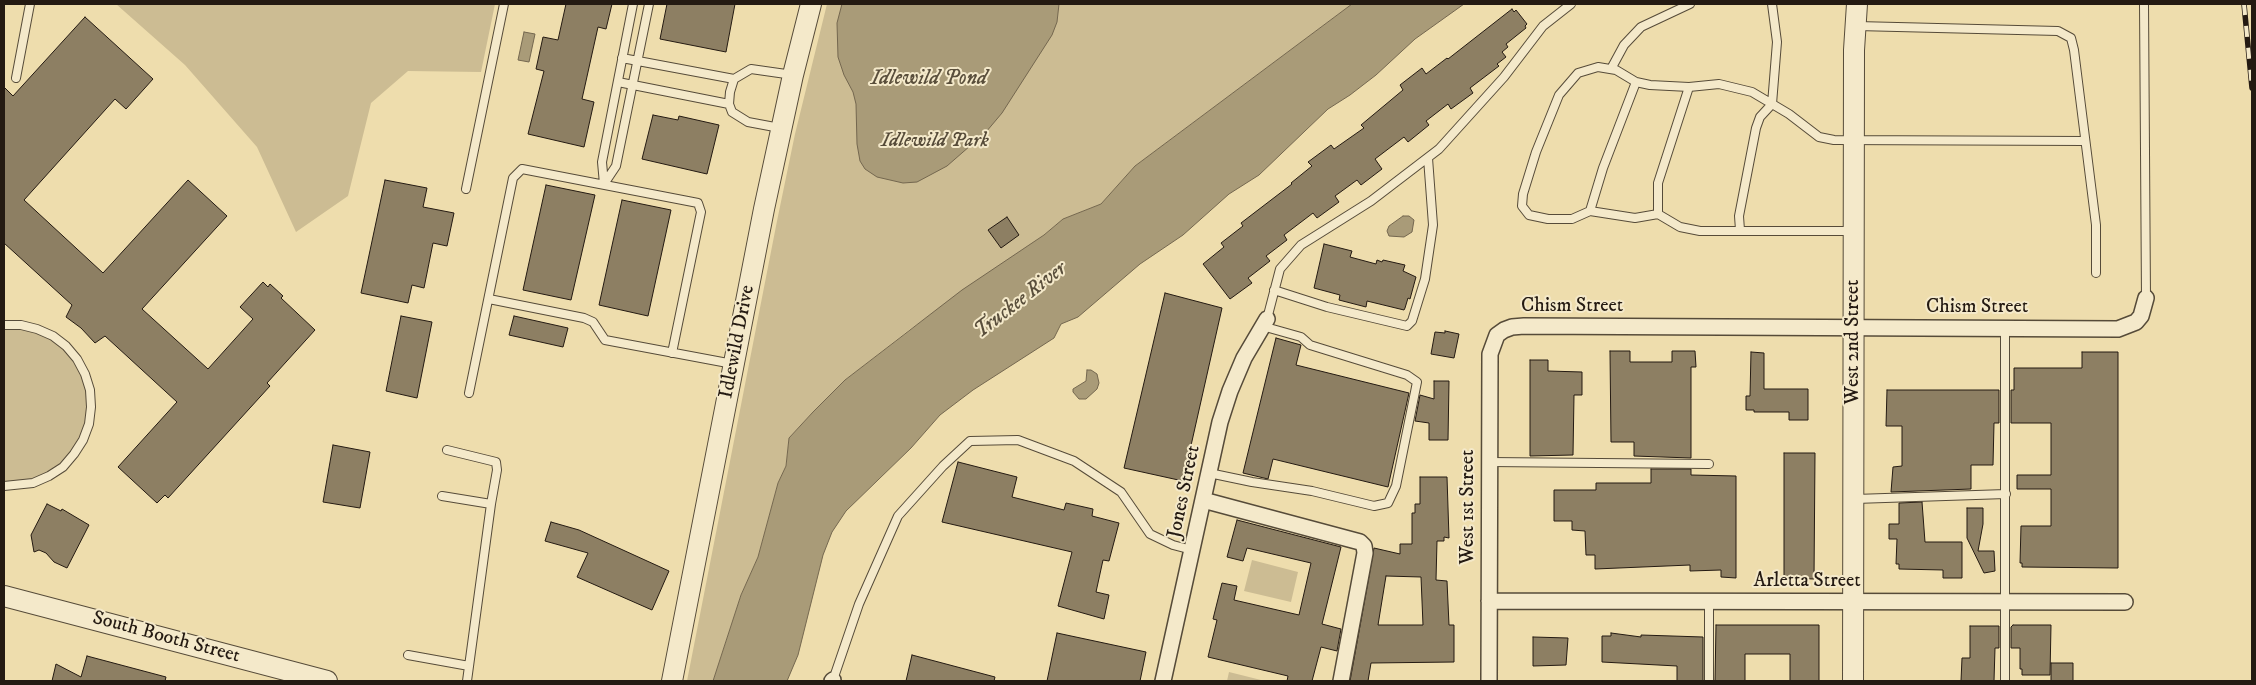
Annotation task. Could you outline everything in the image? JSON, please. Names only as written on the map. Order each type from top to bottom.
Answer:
[{"type":"street","name":"Idlewild Drive","points":[[672,681],[781,128],[811,4]]},
{"type":"street","name":"West 2nd Street","points":[[1854,681],[1854,231],[1855,26],[1857,4]]},
{"type":"street","name":"Chism Street","points":[[1497,335],[1512,327],[1524,326],[2118,329],[2136,322],[2142,316],[2146,298]]},
{"type":"street","name":"Jones Street","points":[[1163,681],[1220,422],[1230,391],[1244,358],[1265,323]]},
{"type":"street","name":"West 1st Street","points":[[1489,681],[1490,354],[1497,335]]},
{"type":"street","points":[[1203,500],[1360,542],[1364,546],[1365,553],[1341,681]]},
{"type":"street","name":"South Booth Street","points":[[4,596],[327,681]]},
{"type":"street","name":"Arletta Street","points":[[1489,601],[2125,602]]},
{"type":"lane","points":[[16,78],[30,4]]},
{"type":"lane","points":[[466,189],[504,4]]},
{"type":"lane","points":[[604,184],[602,162],[633,4]]},
{"type":"lane","points":[[604,184],[616,166],[649,4]]},
{"type":"lane","points":[[1209,473],[1312,491],[1374,506],[1388,503],[1396,486],[1417,382],[1407,375],[1310,345],[1301,337],[1265,323],[1280,269],[1301,245],[1371,201],[1439,149],[1504,77],[1543,26],[1572,4]]},
{"type":"lane","points":[[1611,69],[1624,44],[1641,27],[1690,4]]},
{"type":"lane","points":[[1740,230],[1739,216],[1756,128],[1760,117],[1772,104],[1777,42],[1772,4]]},
{"type":"lane","name":"Chism Street","points":[[2144,4],[2146,298]]},
{"type":"lane","points":[[1855,26],[2049,31],[2066,34],[2071,38],[2096,225],[2096,273]]},
{"type":"lane","points":[[622,58],[734,79],[751,69],[793,75]]},
{"type":"lane","points":[[1854,231],[1700,231],[1680,227],[1658,214],[1634,218],[1590,211],[1572,218],[1548,219],[1529,215],[1522,206],[1523,194],[1536,152],[1559,95],[1578,73],[1598,66],[1616,70],[1636,82],[1689,87],[1719,84],[1752,92],[1819,137],[1855,141],[2086,141]]},
{"type":"lane","points":[[734,79],[729,104],[732,112],[748,122],[781,128]]},
{"type":"lane","points":[[618,82],[729,104]]},
{"type":"lane","points":[[1590,211],[1603,168],[1636,82]]},
{"type":"lane","points":[[1658,214],[1658,182],[1689,87]]},
{"type":"lane","points":[[1274,290],[1327,307],[1407,326],[1412,321],[1425,279],[1433,225],[1428,158]]},
{"type":"lane","points":[[469,393],[513,178],[522,169],[698,203],[701,212],[672,353]]},
{"type":"lane","points":[[489,299],[584,318],[593,322],[605,340],[733,364]]},
{"type":"lane","points":[[4,325],[21,325],[37,329],[53,336],[66,346],[77,359],[85,374],[90,390],[91,407],[89,424],[83,440],[63,467],[34,483],[4,486]]},
{"type":"lane","points":[[2005,328],[2005,681]]},
{"type":"lane","points":[[834,681],[859,604],[898,516],[943,466],[970,441],[1018,440],[1074,461],[1121,492],[1150,534],[1173,546],[1192,550]]},
{"type":"lane","points":[[446,450],[496,462],[497,470],[467,681]]},
{"type":"lane","points":[[1489,462],[1709,464]]},
{"type":"lane","points":[[1853,499],[2006,494]]},
{"type":"lane","points":[[442,496],[491,504]]},
{"type":"lane","points":[[1709,602],[1709,681]]},
{"type":"lane","points":[[408,655],[469,666]]},
{"type":"green space","points":[[116,4],[495,4],[481,72],[408,71],[371,103],[348,196],[296,232],[257,147],[185,65]]},
{"type":"green space","name":"Idlewild Park","points":[[827,4],[1352,4],[1135,166],[1101,204],[1063,219],[1044,235],[909,330],[845,380],[813,412],[789,438],[786,466],[778,483],[758,557],[741,595],[713,681],[687,681],[777,221],[795,134]]},
{"type":"green space","points":[[4,325],[21,325],[66,346],[90,390],[83,440],[49,476],[4,486]]},
{"type":"green space","points":[[1252,560],[1298,572],[1291,602],[1244,591]]},
{"type":"green space","points":[[1229,672],[1265,681],[1227,681]]},
{"type":"water","name":"Idlewild Pond","points":[[842,4],[1059,4],[1057,22],[1052,35],[1002,113],[986,132],[947,166],[917,182],[903,183],[877,177],[865,169],[860,161],[857,144],[856,104],[838,57],[837,23]]},
{"type":"water","name":"Truckee River","points":[[1352,4],[1464,4],[1415,39],[1376,75],[1328,109],[1259,175],[1229,194],[1183,235],[1140,264],[1078,317],[1061,324],[1054,338],[973,390],[940,415],[911,448],[846,511],[832,532],[823,555],[798,655],[787,681],[713,681],[741,595],[758,557],[778,483],[786,466],[789,438],[813,412],[845,380],[962,290],[1044,235],[1063,219],[1101,204],[1135,166]]},
{"type":"water","points":[[524,32],[535,34],[529,62],[518,60]]},
{"type":"water","points":[[1403,216],[1409,216],[1414,220],[1412,232],[1404,237],[1389,236],[1387,231],[1389,226]]},
{"type":"water","points":[[1087,370],[1097,374],[1099,383],[1097,389],[1086,399],[1079,399],[1073,392],[1073,389],[1086,381]]},
{"type":"building","points":[[566,4],[612,4],[606,29],[598,27],[582,99],[594,102],[584,147],[528,134],[544,71],[536,69],[543,37],[558,40]]},
{"type":"building","points":[[667,4],[735,4],[726,52],[660,39]]},
{"type":"building","points":[[1512,9],[1514,12],[1516,10],[1527,24],[1526,28],[1506,44],[1508,47],[1502,52],[1506,57],[1497,64],[1499,66],[1470,88],[1473,93],[1451,109],[1448,104],[1426,121],[1429,125],[1408,142],[1404,137],[1375,159],[1382,169],[1361,185],[1357,180],[1335,196],[1339,202],[1317,218],[1313,213],[1284,235],[1287,240],[1266,256],[1270,261],[1248,278],[1252,283],[1230,299],[1203,264],[1224,247],[1221,243],[1243,226],[1241,223],[1292,184],[1312,166],[1308,162],[1331,145],[1334,149],[1364,128],[1361,125],[1403,90],[1400,85],[1422,68],[1426,74]]},
{"type":"building","points":[[85,17],[153,79],[126,109],[115,99],[24,200],[103,273],[188,180],[227,216],[142,309],[208,369],[253,319],[240,307],[263,282],[268,287],[270,284],[283,296],[281,298],[315,330],[267,383],[270,386],[168,498],[165,495],[157,503],[118,467],[177,402],[105,336],[95,343],[81,328],[66,317],[72,305],[4,243],[4,87],[13,96]]},
{"type":"building","points":[[653,115],[678,120],[679,116],[719,125],[707,174],[642,159]]},
{"type":"building","points":[[385,180],[427,188],[423,207],[454,213],[447,246],[433,243],[424,288],[412,285],[408,303],[361,293]]},
{"type":"building","points":[[546,185],[595,195],[571,300],[523,290]]},
{"type":"building","points":[[622,200],[671,210],[648,316],[599,305]]},
{"type":"building","points":[[1007,217],[1019,235],[1001,248],[988,230]]},
{"type":"building","points":[[1324,244],[1352,251],[1350,257],[1376,264],[1377,260],[1382,262],[1383,260],[1405,265],[1403,271],[1416,277],[1410,299],[1408,298],[1404,310],[1367,301],[1366,307],[1339,300],[1340,295],[1314,288]]},
{"type":"building","points":[[1165,293],[1222,308],[1183,481],[1124,468]]},
{"type":"building","points":[[401,316],[432,322],[417,398],[386,391]]},
{"type":"building","points":[[514,316],[568,328],[563,347],[509,335]]},
{"type":"building","points":[[1445,331],[1459,334],[1454,358],[1431,354],[1435,332],[1445,333]]},
{"type":"building","points":[[1276,338],[1301,345],[1296,365],[1409,393],[1388,487],[1273,459],[1268,479],[1243,473]]},
{"type":"building","points":[[1610,351],[1630,351],[1630,362],[1672,362],[1672,351],[1695,351],[1696,367],[1691,367],[1691,458],[1634,456],[1634,442],[1611,442]]},
{"type":"building","points":[[1751,352],[1764,353],[1764,389],[1808,389],[1808,420],[1789,420],[1789,412],[1754,412],[1754,410],[1746,410],[1746,396],[1750,396]]},
{"type":"building","points":[[2082,352],[2118,352],[2118,568],[2022,567],[2022,563],[2020,563],[2021,526],[2051,526],[2051,489],[2017,489],[2017,475],[2051,475],[2051,423],[2011,423],[2011,390],[2014,390],[2014,368],[2082,368]]},
{"type":"building","points":[[1530,360],[1548,360],[1548,371],[1582,372],[1582,395],[1574,395],[1573,455],[1530,456]]},
{"type":"building","points":[[1434,381],[1449,381],[1448,440],[1429,440],[1429,423],[1415,421],[1420,395],[1434,399]]},
{"type":"building","points":[[1887,390],[1999,390],[1999,423],[1994,423],[1993,465],[1971,465],[1971,489],[1891,492],[1893,467],[1902,466],[1902,426],[1886,426]]},
{"type":"building","points":[[333,445],[370,452],[360,508],[323,502]]},
{"type":"building","points":[[1784,453],[1815,453],[1814,579],[1784,578]]},
{"type":"building","points":[[958,462],[1017,477],[1012,497],[1064,510],[1066,503],[1093,509],[1092,516],[1119,523],[1109,561],[1103,560],[1096,592],[1109,595],[1104,619],[1058,606],[1072,552],[942,522]]},
{"type":"building","points":[[1651,469],[1691,469],[1691,475],[1736,476],[1736,578],[1721,577],[1721,570],[1690,571],[1690,565],[1595,569],[1595,555],[1586,555],[1585,531],[1572,530],[1572,521],[1554,521],[1554,490],[1596,490],[1596,483],[1651,483]]},
{"type":"building","points":[[1420,477],[1447,477],[1449,538],[1444,537],[1444,541],[1437,541],[1436,580],[1447,581],[1449,625],[1454,625],[1454,662],[1371,663],[1368,681],[1350,681],[1374,548],[1400,554],[1400,544],[1412,544],[1412,513],[1415,513],[1415,504],[1420,504]],"holes":[[[1386,576],[1421,577],[1423,625],[1378,625]]]},
{"type":"building","points":[[1922,502],[1925,542],[1962,542],[1962,578],[1943,578],[1943,570],[1899,569],[1899,564],[1896,564],[1897,539],[1889,539],[1889,524],[1899,524],[1899,503]]},
{"type":"building","points":[[47,504],[61,511],[62,509],[89,525],[67,568],[54,562],[46,553],[39,550],[34,552],[31,535]]},
{"type":"building","points":[[1967,508],[1983,508],[1983,524],[1978,551],[1994,551],[1995,571],[1984,573],[1967,538]]},
{"type":"building","points":[[1237,520],[1341,547],[1322,624],[1341,629],[1337,651],[1321,647],[1312,681],[1287,681],[1288,676],[1208,657],[1217,620],[1213,619],[1222,583],[1237,586],[1234,600],[1299,615],[1311,563],[1247,548],[1243,561],[1227,557]]},
{"type":"building","points":[[551,522],[579,530],[669,571],[652,610],[577,577],[588,553],[545,541]]},
{"type":"building","points":[[1716,625],[1819,625],[1819,681],[1790,681],[1790,654],[1745,654],[1745,681],[1715,681]]},
{"type":"building","points":[[2013,625],[2051,625],[2050,675],[2022,675],[2022,669],[2020,669],[2020,648],[2011,648],[2011,627]]},
{"type":"building","points":[[1970,626],[1999,626],[1999,648],[1995,648],[1994,681],[1961,681],[1962,658],[1970,658]]},
{"type":"building","points":[[1057,633],[1146,652],[1140,681],[1047,681]]},
{"type":"building","points":[[1611,633],[1641,637],[1641,635],[1703,637],[1703,681],[1677,681],[1677,666],[1602,662],[1602,636],[1611,636]]},
{"type":"building","points":[[1533,637],[1568,638],[1566,665],[1533,666]]},
{"type":"building","points":[[912,655],[995,677],[994,681],[906,681]]},
{"type":"building","points":[[87,656],[166,677],[165,681],[52,681],[56,664],[81,677]]},
{"type":"building","points":[[2051,663],[2073,663],[2073,681],[2051,681]]},
{"type":"railway","points":[[2244,4],[2252,88]]}]
